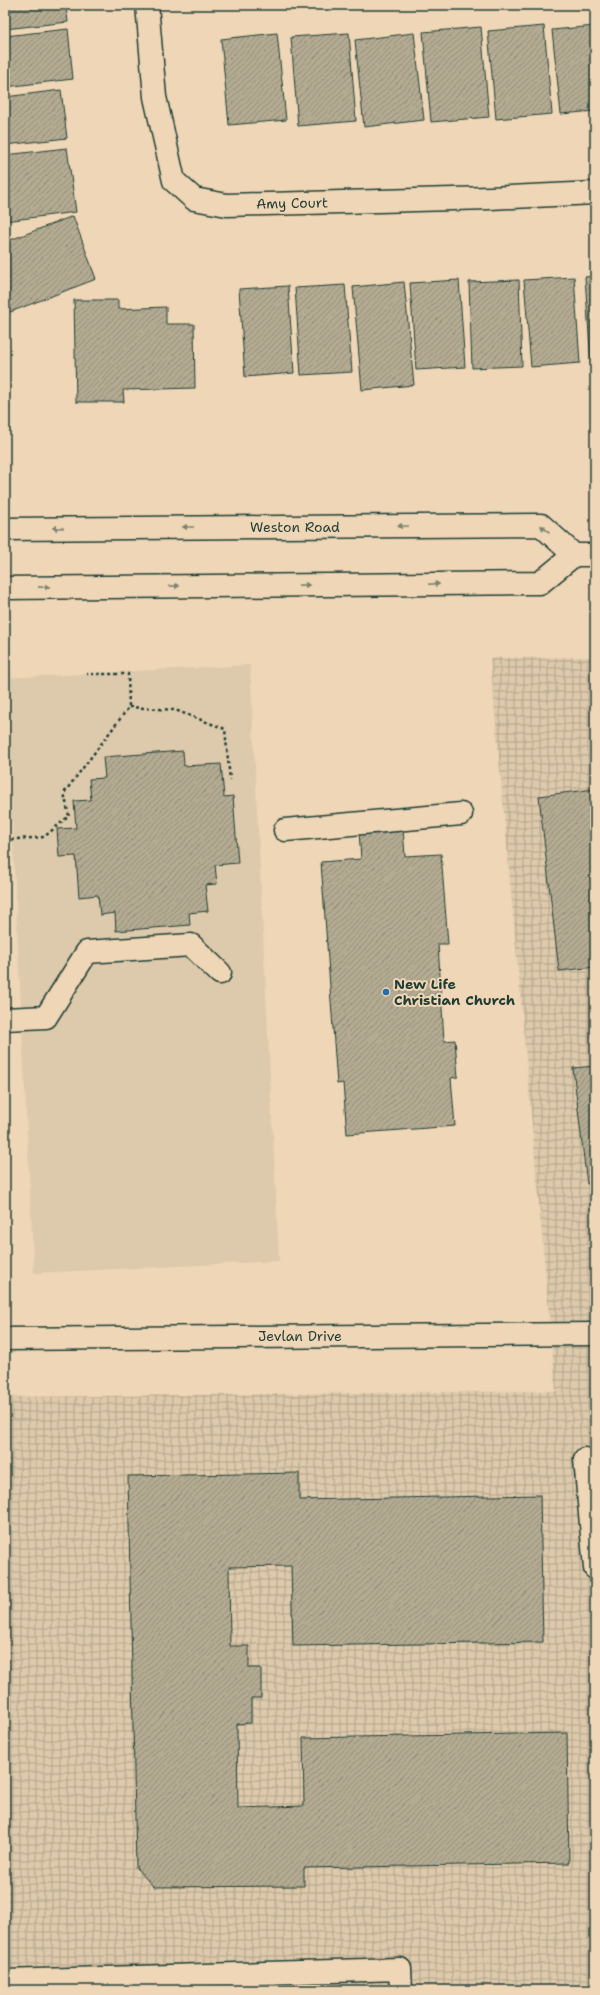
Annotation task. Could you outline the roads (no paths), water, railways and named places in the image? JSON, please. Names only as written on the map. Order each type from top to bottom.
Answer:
[{"type":"street","name":"Amy Court","points":[[147,5],[155,96],[162,136],[174,181],[194,199],[227,205],[595,194]]},
{"type":"street","name":"Weston Road","points":[[5,529],[541,525],[574,555]]},
{"type":"street","points":[[5,588],[540,583],[574,555],[595,555]]},
{"type":"street","points":[[285,830],[461,814]]},
{"type":"street","points":[[5,1019],[46,1016],[86,952],[190,945],[220,973]]},
{"type":"street","name":"Jevlan Drive","points":[[5,1339],[595,1334]]},
{"type":"street","points":[[585,1459],[595,1568]]},
{"type":"street","points":[[5,1981],[400,1969],[401,1990]]},
{"type":"place","name":"New Life Christian Church","points":[[386,992]]}]
